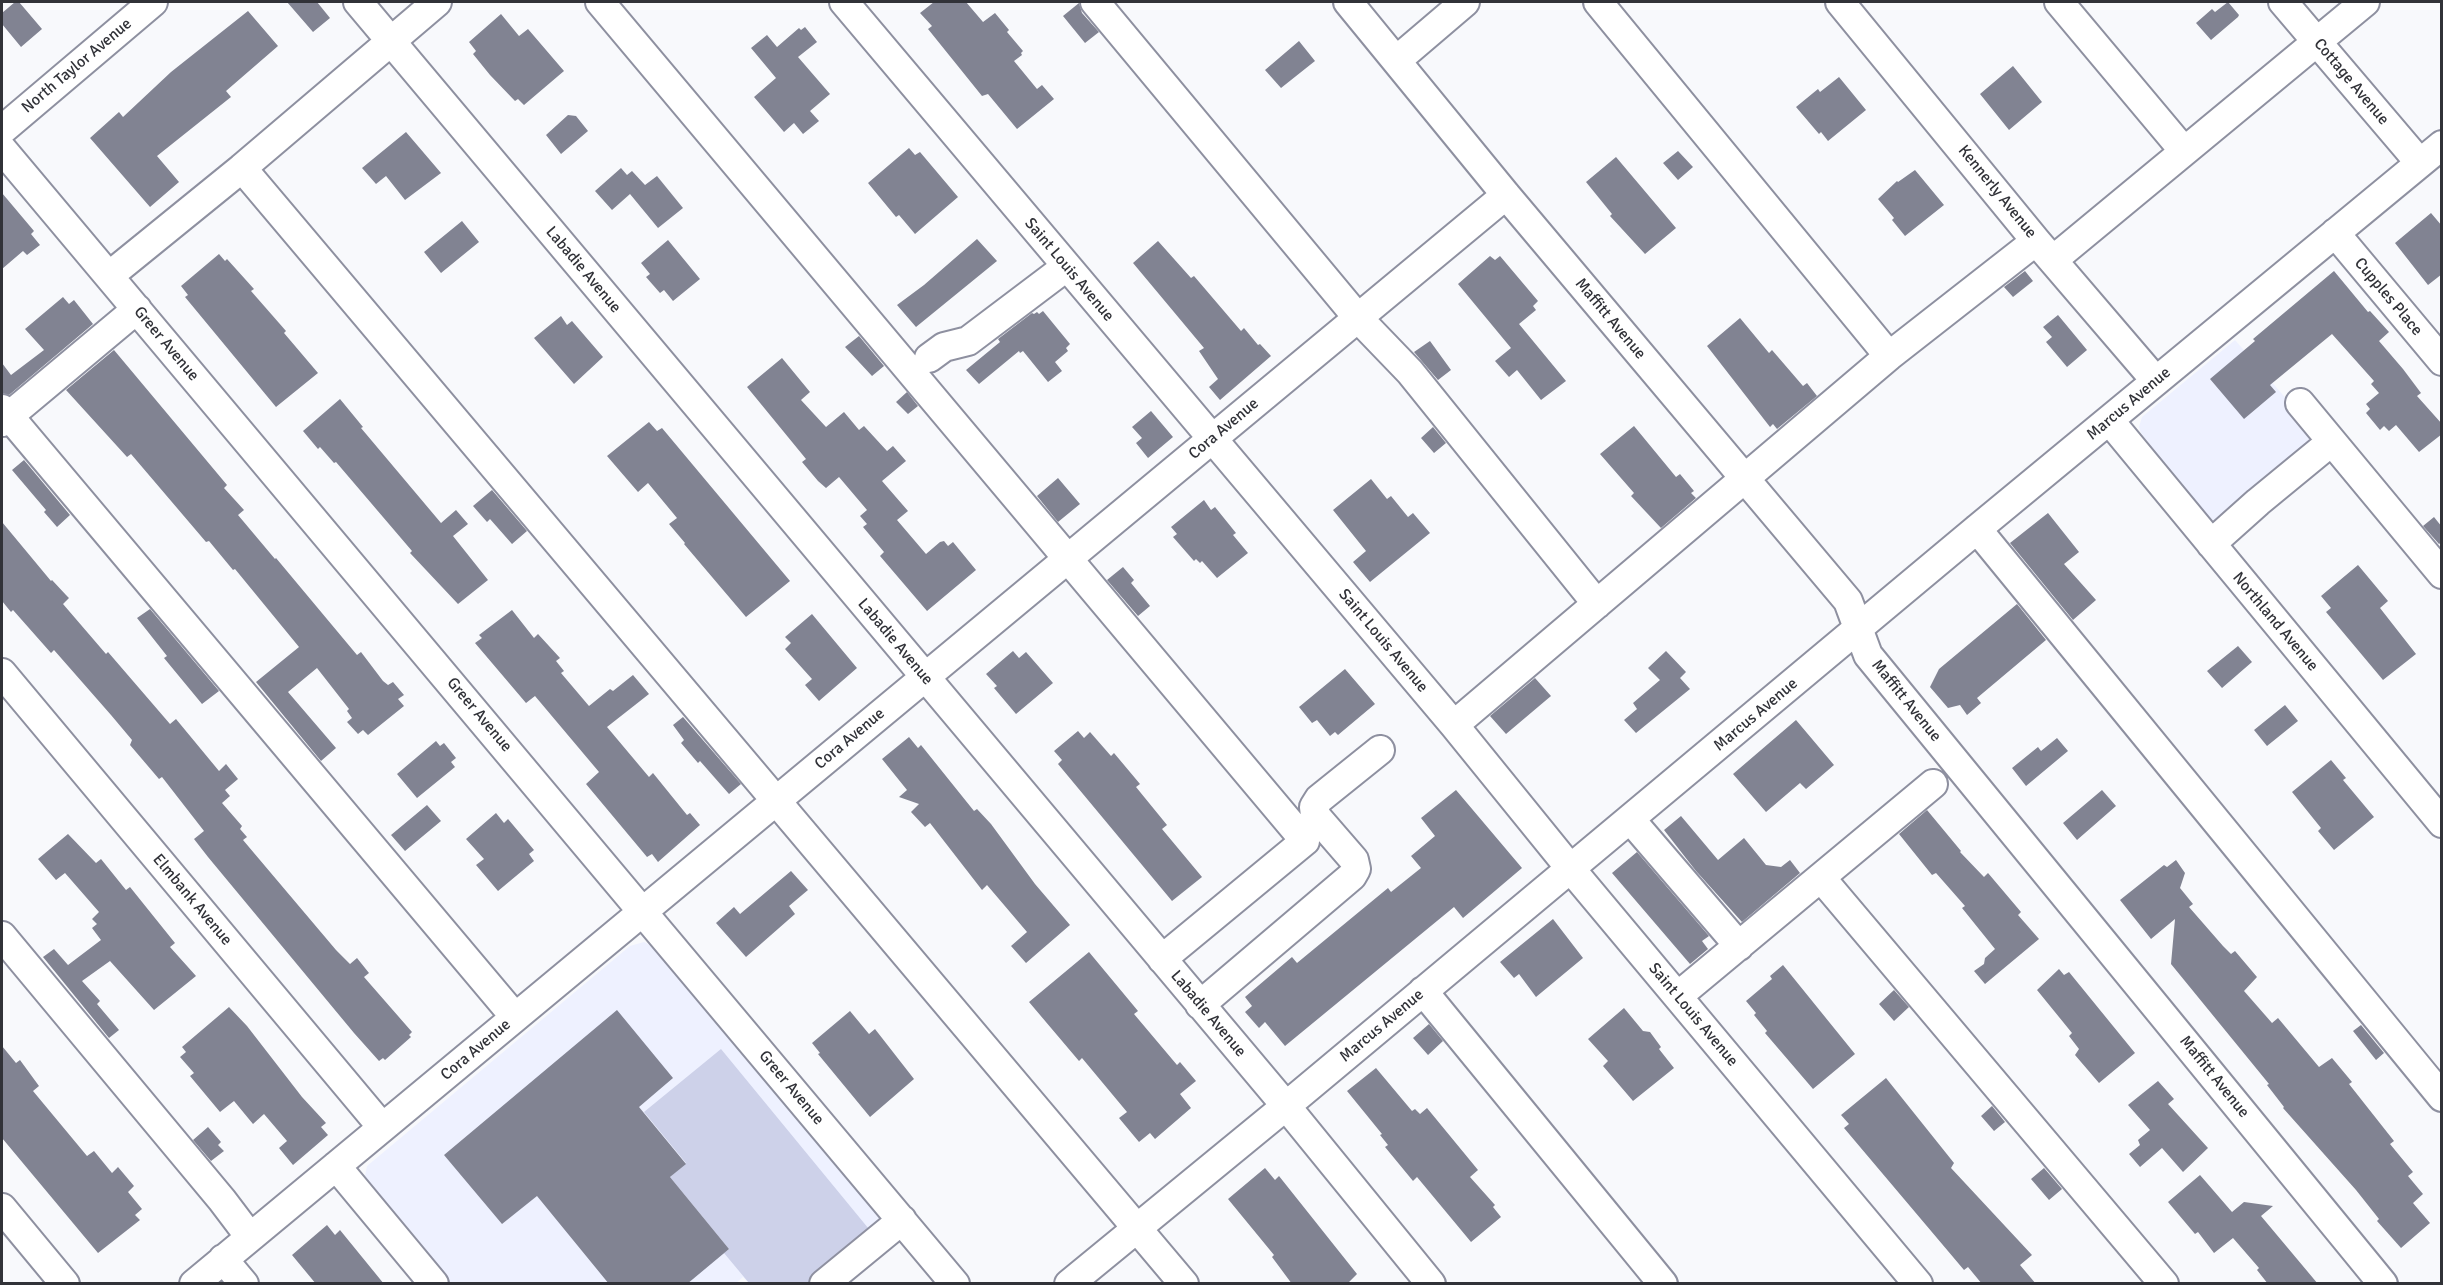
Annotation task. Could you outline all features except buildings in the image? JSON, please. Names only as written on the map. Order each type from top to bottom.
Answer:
[{"type":"street","name":"North Taylor Avenue","points":[[2,130],[153,2]]},
{"type":"street","name":"Labadie Avenue","points":[[358,2],[1286,1106],[1431,1284]]},
{"type":"street","points":[[109,276],[242,168],[437,2]]},
{"type":"street","points":[[600,2],[1305,841],[1162,959]]},
{"type":"street","name":"Saint Louis Avenue","points":[[844,2],[1211,440],[1454,725],[1570,868],[1918,1284]]},
{"type":"street","points":[[1095,2],[1358,318],[1410,372],[1597,604]]},
{"type":"street","name":"Maffitt Avenue","points":[[1348,2],[1506,195],[1848,601],[1868,655],[2384,1284]]},
{"type":"street","points":[[1397,60],[1465,2]]},
{"type":"street","points":[[1598,2],[1889,356]]},
{"type":"street","name":"Kennerly Avenue","points":[[1840,2],[2156,381]]},
{"type":"street","points":[[2059,2],[2184,151]]},
{"type":"street","name":"Cottage Avenue","points":[[2283,2],[2420,163]]},
{"type":"street","points":[[1454,725],[1889,356],[2045,250],[2184,151],[2365,2]]},
{"type":"street","name":"Marcus Avenue","points":[[1069,1284],[2442,145]]},
{"type":"street","name":"Greer Avenue","points":[[2,148],[644,910],[955,1284]]},
{"type":"street","points":[[242,168],[1184,1284]]},
{"type":"street","name":"Cora Avenue","points":[[194,1284],[1506,195]]},
{"type":"street","name":"Cupples Place","points":[[2335,233],[2442,362]]},
{"type":"street","points":[[929,358],[944,347],[968,341],[1066,267]]},
{"type":"street","points":[[137,309],[4,416],[515,1017]]},
{"type":"street","points":[[2300,403],[2442,574]]},
{"type":"street","name":"Northland Avenue","points":[[2109,420],[2442,823]]},
{"type":"street","points":[[2211,544],[2331,442]]},
{"type":"street","points":[[1977,529],[2442,1097]]},
{"type":"street","name":"Elmbank Avenue","points":[[2,673],[382,1127]]},
{"type":"street","points":[[1200,1005],[1352,876],[1356,869],[1354,860],[1315,815],[1314,807],[1320,799],[1380,750]]},
{"type":"street","points":[[1678,996],[1822,879],[1933,784]]},
{"type":"street","points":[[1630,819],[1738,946]]},
{"type":"street","points":[[1822,879],[2164,1284]]},
{"type":"street","points":[[2,936],[222,1200],[250,1237]]},
{"type":"street","points":[[1423,991],[1663,1284]]},
{"type":"street","points":[[336,1166],[434,1284]]},
{"type":"street","points":[[2,1208],[65,1284]]},
{"type":"street","points":[[824,1284],[902,1220]]},
{"type":"street","points":[[224,1259],[244,1284]]},
{"type":"shaded area","points":[[2235,340],[2324,442],[2216,532],[2141,433],[2139,427],[2142,417]]},
{"type":"shaded area","points":[[644,942],[659,950],[886,1224],[749,1283],[743,1277],[735,1284],[451,1283],[370,1189],[365,1176],[367,1166],[630,946]]},
{"type":"shaded area","points":[[721,1049],[873,1234],[813,1283],[749,1283],[724,1253],[729,1249],[670,1177],[686,1163],[644,1112]]}]
